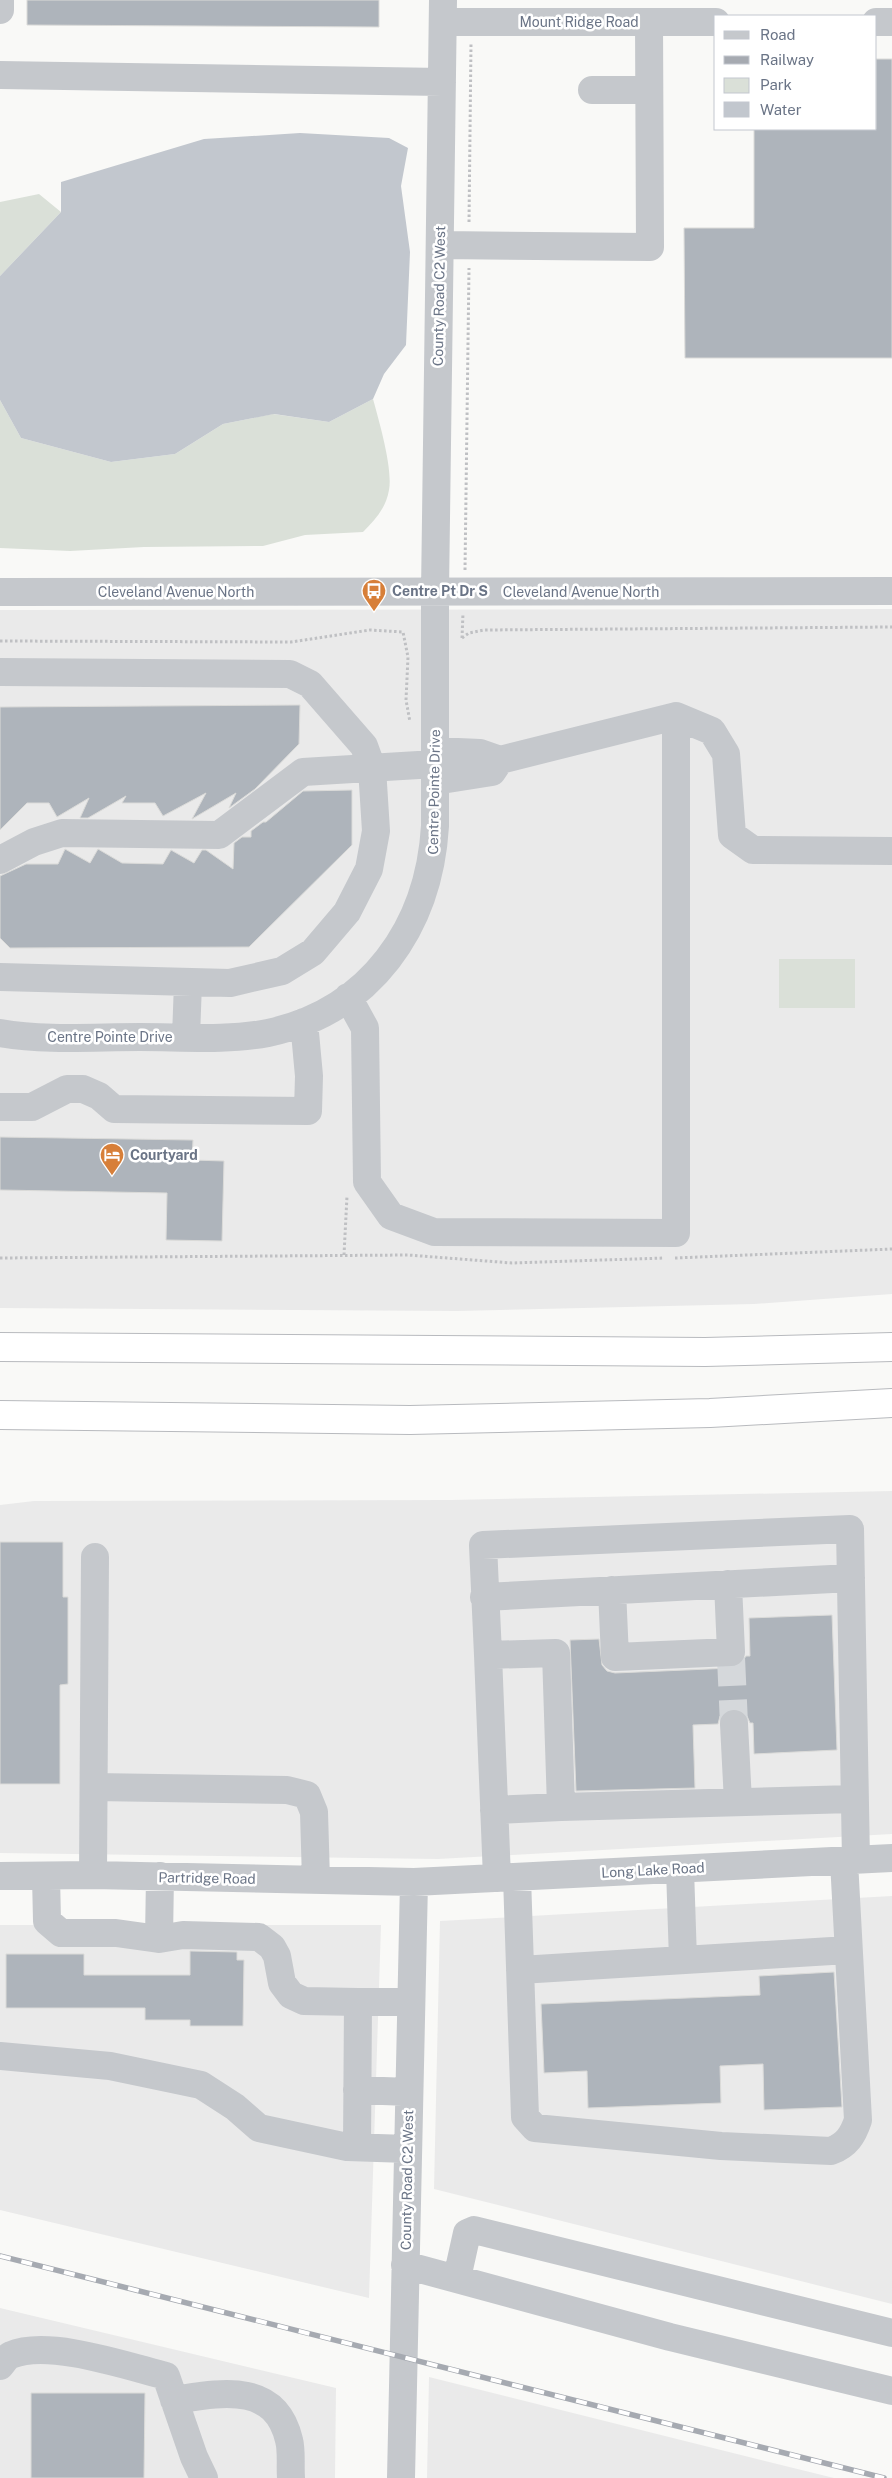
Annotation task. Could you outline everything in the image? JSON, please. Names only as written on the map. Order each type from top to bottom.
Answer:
[{"type":"highway","points":[[0,1347],[705,1352],[892,1347]]},
{"type":"highway","points":[[0,1415],[410,1420],[710,1413],[892,1403]]},
{"type":"street","points":[[0,0],[0,10]]},
{"type":"street","name":"Mount Ridge Road","points":[[443,11],[649,22],[714,22]]},
{"type":"street","name":"County Road C2 West","points":[[435,592],[443,11]]},
{"type":"street","points":[[440,245],[650,247],[649,22]]},
{"type":"street","points":[[877,22],[892,22]]},
{"type":"street","points":[[0,75],[442,82]]},
{"type":"street","points":[[592,90],[649,90]]},
{"type":"street","name":"Cleveland Avenue North","points":[[0,592],[892,591]]},
{"type":"street","name":"Centre Pointe Drive","points":[[0,1033],[46,1038],[236,1037],[268,1033],[304,1022],[330,1009],[382,967],[402,941],[417,912],[434,856],[435,592]]},
{"type":"street","points":[[0,672],[290,674],[310,684],[364,746],[372,768],[376,831],[369,869],[346,912],[313,952],[282,971],[230,983],[0,977]]},
{"type":"street","points":[[348,996],[365,1028],[367,1182],[391,1216],[434,1232],[676,1233],[676,716]]},
{"type":"street","points":[[0,860],[34,842],[62,833],[219,835],[302,772],[435,765],[492,772],[500,760],[676,716],[712,731],[726,754],[732,836],[753,850],[892,851]]},
{"type":"street","points":[[186,1037],[188,983]]},
{"type":"street","points":[[0,1107],[32,1107],[67,1089],[83,1090],[99,1096],[114,1109],[308,1111],[309,1076],[304,1022]]},
{"type":"street","points":[[850,1529],[853,1799],[848,1950],[858,2120],[853,2134],[842,2147],[831,2151],[721,2146],[535,2128],[525,2117],[520,1970],[507,1878],[494,1810],[484,1597],[483,1545],[850,1529]]},
{"type":"street","points":[[93,1875],[95,1557]]},
{"type":"street","points":[[484,1597],[851,1578]]},
{"type":"street","points":[[612,1590],[615,1657],[731,1655],[728,1584]]},
{"type":"street","points":[[488,1655],[556,1654],[561,1807]]},
{"type":"street","points":[[734,1724],[738,1802]]},
{"type":"street","points":[[94,1787],[287,1790],[307,1795],[314,1812],[316,1880]]},
{"type":"street","points":[[494,1810],[853,1799]]},
{"type":"street","name":"Long Lake Road","points":[[414,1882],[892,1858]]},
{"type":"street","points":[[680,1869],[683,1960]]},
{"type":"street","name":"Partridge Road","points":[[0,1876],[93,1875],[414,1882]]},
{"type":"street","points":[[46,1876],[47,1921],[61,1933],[116,1933],[159,1939],[183,1936],[259,1937],[272,1947],[277,1956],[282,1983],[291,1995],[304,2001],[411,2002]]},
{"type":"street","points":[[159,1939],[160,1876]]},
{"type":"street","name":"County Road C2 West","points":[[401,2478],[414,1882]]},
{"type":"street","points":[[520,1970],[848,1950]]},
{"type":"street","points":[[357,2147],[358,2002]]},
{"type":"street","points":[[0,2056],[110,2066],[201,2085],[235,2107],[259,2128],[357,2147],[408,2149]]},
{"type":"street","points":[[357,2090],[409,2092]]},
{"type":"street","points":[[457,2278],[466,2233],[474,2230],[892,2333]]},
{"type":"street","points":[[405,2265],[670,2337],[892,2391]]},
{"type":"street","points":[[0,2366],[9,2356],[34,2350],[70,2353],[166,2376],[194,2457],[204,2478]]},
{"type":"street","points":[[174,2400],[211,2394],[243,2394],[265,2401],[282,2418],[289,2440],[291,2478]]},
{"type":"path","points":[[465,557],[472,40]]},
{"type":"path","points":[[462,638],[469,633],[484,630],[892,627]]},
{"type":"path","points":[[0,641],[291,642],[370,630],[403,632],[408,657],[406,700],[412,728]]},
{"type":"shaded area","points":[[892,609],[892,1294],[754,1304],[457,1311],[0,1308],[0,610]]},
{"type":"shaded area","points":[[892,1491],[892,1834],[438,1859],[0,1853],[0,1505],[34,1501],[451,1500]]},
{"type":"shaded area","points":[[892,1896],[892,2304],[434,2189],[440,1921]]},
{"type":"shaded area","points":[[0,1925],[381,1925],[369,2298],[0,2210]]},
{"type":"shaded area","points":[[0,2308],[336,2388],[335,2478],[0,2478]]},
{"type":"shaded area","points":[[429,2377],[765,2461],[834,2478],[427,2478]]},
{"type":"green space","points":[[39,194],[61,212],[0,276],[0,202]]},
{"type":"green space","points":[[373,399],[385,445],[390,481],[388,496],[383,508],[363,532],[305,535],[263,546],[144,547],[70,551],[0,548],[0,400],[21,438],[111,462],[175,454],[223,424],[273,414],[329,422]]},
{"type":"green space","points":[[779,959],[855,959],[855,1008],[779,1008]]},
{"type":"water","points":[[300,133],[389,138],[408,148],[401,186],[410,252],[406,345],[384,374],[373,399],[329,422],[274,414],[223,424],[175,454],[111,462],[21,438],[0,400],[0,276],[61,212],[61,182],[204,139]]},
{"type":"building","points":[[27,0],[379,0],[379,27],[27,25]]},
{"type":"building","points":[[877,59],[892,59],[892,358],[685,358],[684,228],[754,228],[754,130],[877,130]]},
{"type":"building","points":[[300,705],[299,744],[255,789],[229,808],[236,793],[192,819],[206,793],[163,816],[155,803],[122,803],[126,796],[88,818],[80,818],[89,798],[57,817],[49,803],[27,803],[0,830],[0,707]]},
{"type":"building","points":[[352,790],[352,845],[249,947],[10,948],[0,938],[0,876],[26,864],[58,864],[65,849],[90,863],[98,849],[122,863],[163,864],[171,850],[194,863],[202,850],[206,850],[233,869],[234,843],[242,837],[251,837],[251,831],[263,822],[266,822],[303,791]]},
{"type":"building","name":"Courtyard","points":[[0,1137],[193,1140],[192,1160],[224,1161],[222,1241],[166,1240],[167,1193],[0,1190]]},
{"type":"building","points":[[0,1542],[63,1542],[63,1597],[68,1597],[68,1684],[60,1685],[60,1784],[0,1784]]},
{"type":"building","points":[[832,1615],[837,1750],[754,1754],[753,1723],[750,1723],[742,1710],[733,1708],[725,1711],[720,1716],[718,1724],[693,1725],[695,1788],[576,1791],[570,1640],[599,1639],[602,1665],[607,1671],[615,1673],[732,1668],[740,1665],[746,1656],[750,1656],[749,1618]]},
{"type":"building","points":[[190,1951],[237,1952],[237,1960],[244,1960],[243,2026],[190,2026],[190,2020],[145,2020],[145,2008],[6,2008],[6,1954],[84,1954],[84,1975],[190,1975]]},
{"type":"building","points":[[834,1972],[842,2107],[764,2110],[763,2064],[720,2066],[721,2103],[588,2108],[587,2071],[544,2073],[541,2004],[760,1995],[759,1976]]},
{"type":"building","points":[[31,2393],[145,2393],[144,2478],[31,2478]]},
{"type":"tunnel","points":[[731,1658],[734,1724]]},
{"type":"railway","points":[[0,2256],[884,2478]]},
{"type":"place","name":"Centre Pt Dr S","points":[[374,612]]},
{"type":"place","name":"Courtyard","points":[[112,1176]]}]
